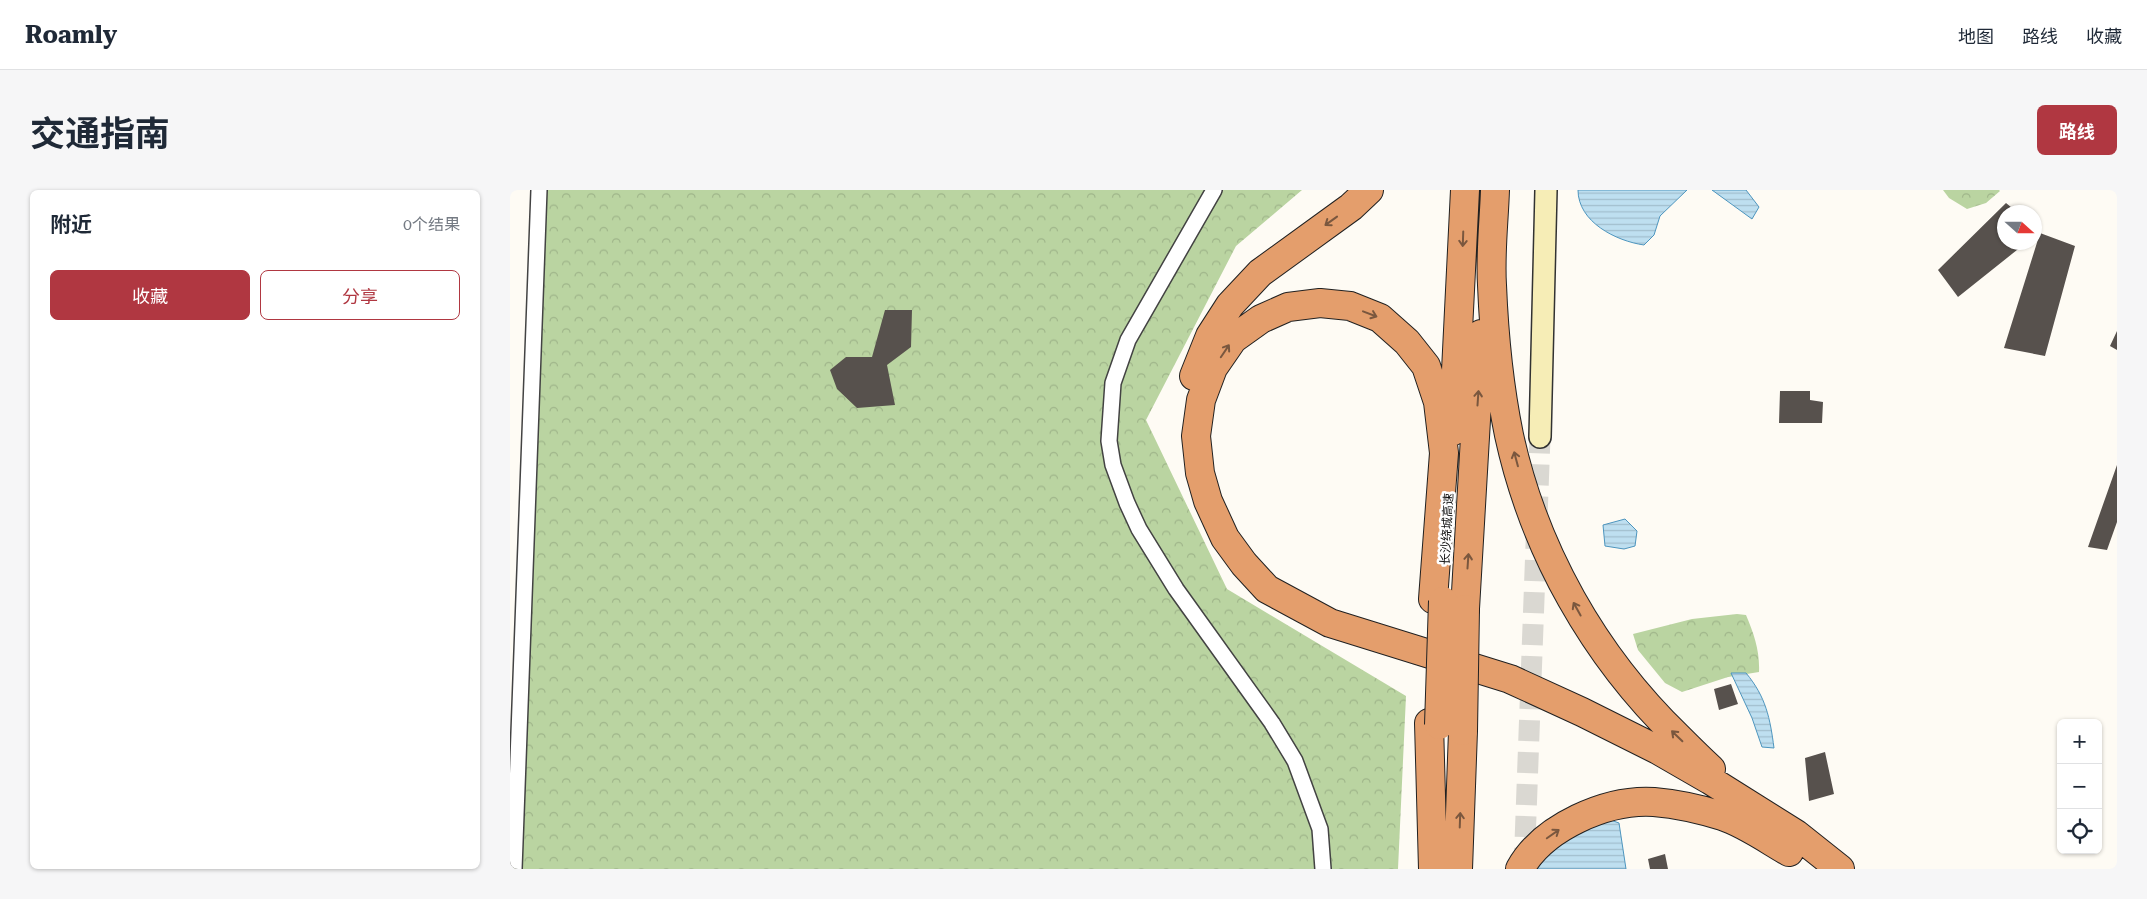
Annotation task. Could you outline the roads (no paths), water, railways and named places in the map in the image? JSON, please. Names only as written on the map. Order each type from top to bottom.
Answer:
[{"type":"highway","points":[[1369,190],[1351,207],[1260,273],[1230,304],[1210,336],[1196,369],[1186,412],[1186,453],[1193,494],[1211,539],[1237,574],[1260,596],[1291,616],[1329,634],[1488,684],[1555,712],[1620,743],[1684,778],[1737,811],[1810,869]]},
{"type":"highway","name":"长沙绕城高速","points":[[1447,603],[1465,190]]},
{"type":"highway","name":"长沙绕城高速","points":[[1447,603],[1480,363],[1487,190]]},
{"type":"highway","points":[[1495,190],[1492,283],[1498,366],[1509,435],[1514,454],[1525,492],[1549,555],[1577,611],[1616,669],[1656,716],[1707,765],[1781,824]]},
{"type":"highway","points":[[1434,869],[1443,726],[1447,603],[1444,453],[1438,402],[1426,366],[1407,342],[1380,318],[1350,306],[1320,303],[1288,307],[1260,319],[1233,339],[1214,368],[1201,400],[1196,436],[1200,473],[1208,501],[1225,538],[1244,564],[1267,589],[1330,622],[1510,679],[1582,712],[1665,754],[1781,824],[1840,869]]},
{"type":"highway","points":[[1443,726],[1458,869]]},
{"type":"highway","points":[[1520,869],[1526,858],[1551,834],[1584,816],[1619,806],[1653,802],[1684,806],[1724,817],[1789,852]]},
{"type":"street","points":[[514,869],[539,190]]},
{"type":"street","points":[[1214,190],[1128,340],[1113,382],[1109,442],[1114,465],[1127,503],[1139,529],[1176,589],[1272,723],[1295,761],[1320,829],[1323,869]]},
{"type":"street","points":[[1540,437],[1546,190]]},
{"type":"water","points":[[1578,190],[1687,190],[1660,216],[1654,235],[1644,245],[1622,239],[1600,228],[1584,212]]},
{"type":"water","points":[[1712,190],[1746,190],[1759,207],[1752,219]]},
{"type":"water","points":[[1625,519],[1637,531],[1635,546],[1624,549],[1605,546],[1603,525]]},
{"type":"water","points":[[1731,673],[1746,673],[1763,699],[1769,717],[1774,748],[1762,747],[1752,718]]},
{"type":"water","points":[[1608,819],[1619,823],[1626,869],[1537,869],[1551,848],[1585,827]]},
{"type":"tunnel","points":[[1524,869],[1540,437]]}]
